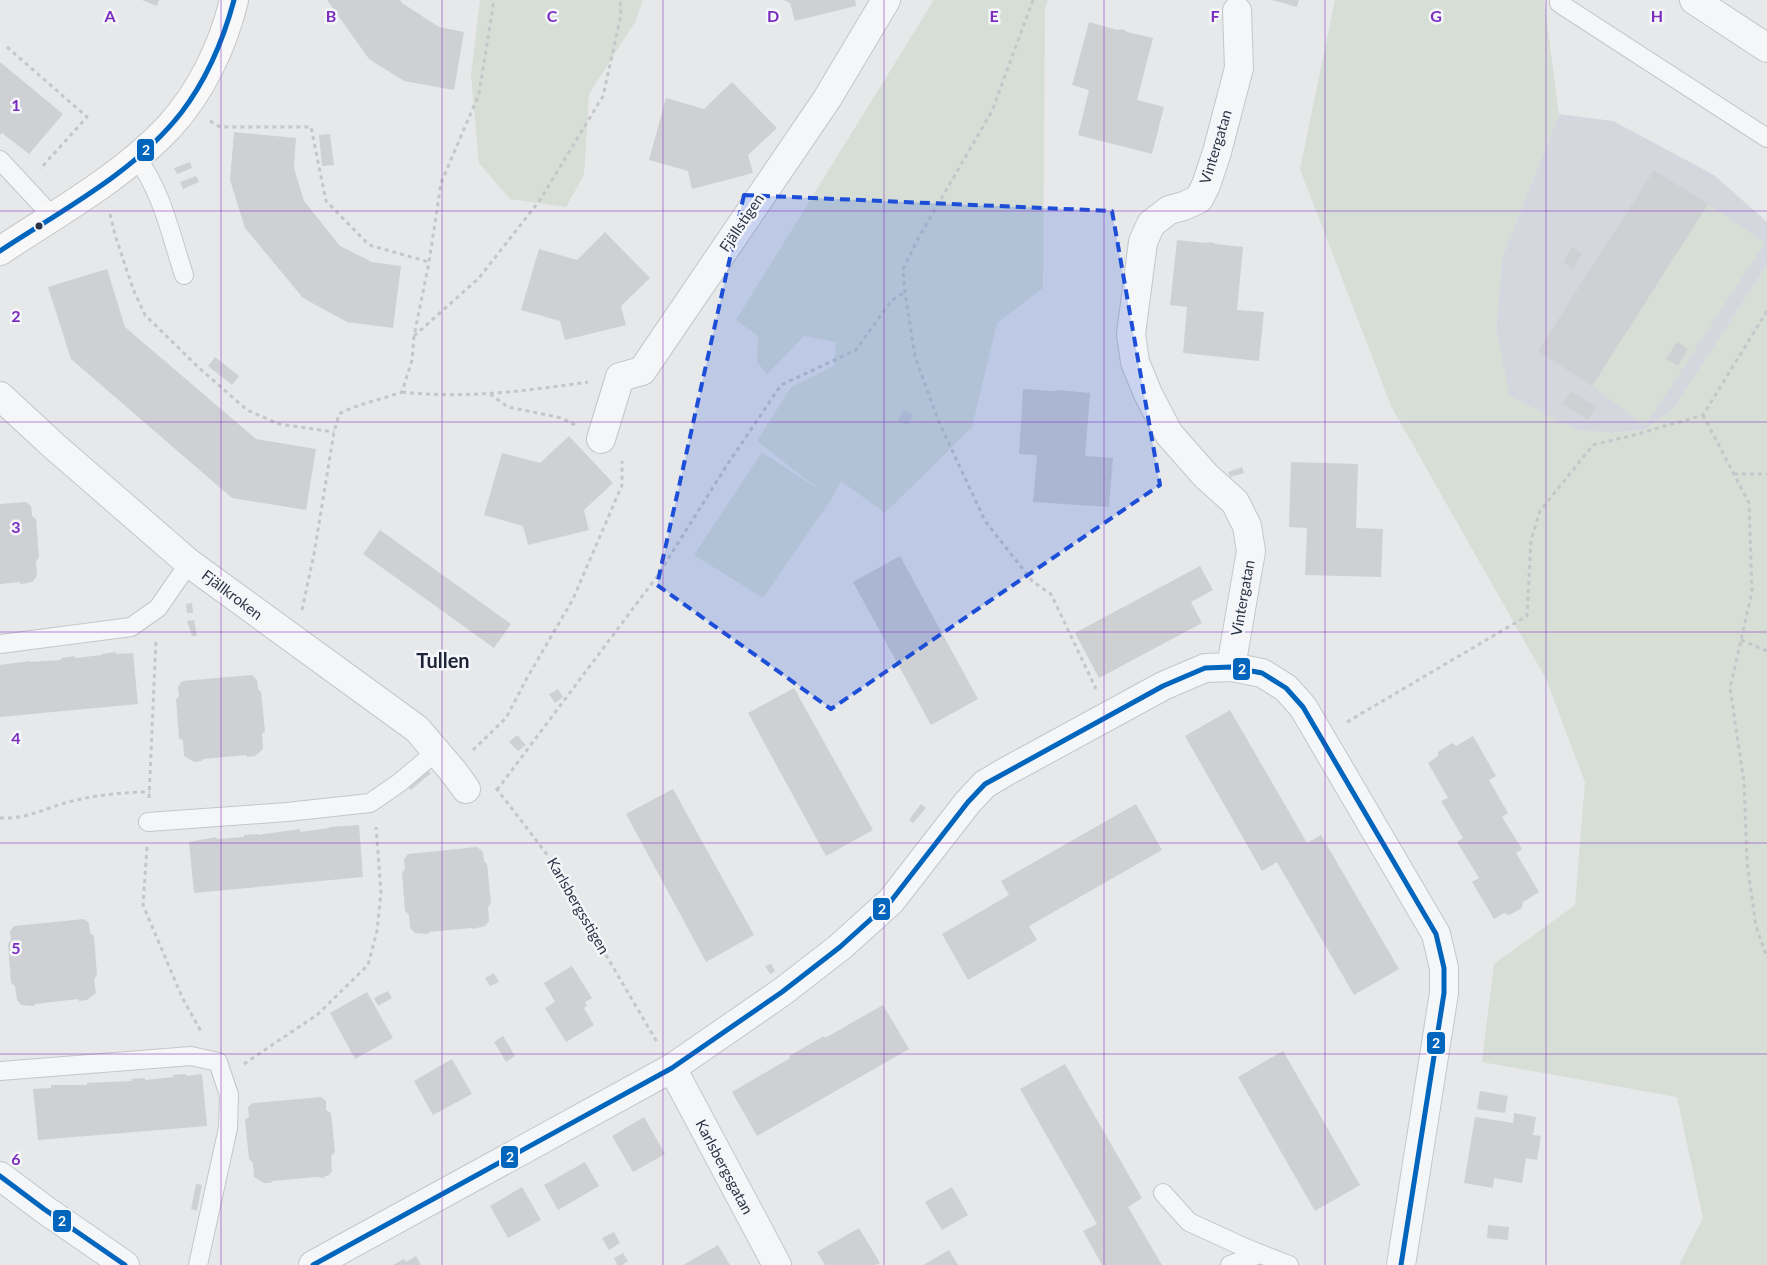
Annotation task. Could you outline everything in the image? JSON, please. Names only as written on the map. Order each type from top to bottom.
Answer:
[{"type":"street","points":[[0,251],[94,189],[136,157],[168,128],[186,106],[211,65],[229,22],[234,0]]},
{"type":"street","name":"Fjällstigen","points":[[620,377],[642,371],[827,99],[886,0]]},
{"type":"street","points":[[1694,0],[1767,48]]},
{"type":"street","name":"Vintergatan","points":[[1230,667],[1251,551],[1248,526],[1235,502],[1206,476],[1169,434],[1138,370],[1131,334],[1143,242],[1151,224],[1169,210],[1184,206],[1199,198],[1206,185],[1217,152],[1239,68],[1237,11]]},
{"type":"street","points":[[611,447],[620,377]]},
{"type":"street","name":"Fjällkroken","points":[[0,396],[54,446],[189,563],[417,730],[452,770]]},
{"type":"street","points":[[313,1265],[672,1068],[782,992],[891,902],[968,802],[985,784],[1164,686],[1205,668],[1230,667],[1262,673],[1286,688],[1303,707],[1436,934],[1444,968],[1444,993],[1401,1265]]},
{"type":"street","name":"Karlsbergsgatan","points":[[672,1068],[777,1265]]},
{"type":"street","points":[[0,1176],[125,1265]]},
{"type":"lane","points":[[1559,3],[1767,138]]},
{"type":"lane","points":[[136,157],[147,171],[184,275]]},
{"type":"lane","points":[[0,160],[52,216]]},
{"type":"lane","points":[[0,644],[131,627],[158,608],[189,563]]},
{"type":"lane","points":[[148,822],[287,812],[370,803],[399,783],[452,770]]},
{"type":"lane","points":[[0,1071],[191,1056],[218,1062],[228,1095],[228,1128],[198,1265]]},
{"type":"lane","points":[[1163,1193],[1189,1222],[1289,1265]]},
{"type":"lane","points":[[1230,1265],[1260,1254]]},
{"type":"path","points":[[402,392],[412,360],[414,336],[429,262],[441,184],[479,94],[494,0]]},
{"type":"path","points":[[414,336],[479,278],[540,200],[603,96],[621,15],[620,0]]},
{"type":"path","points":[[1033,0],[992,112],[919,237],[904,270],[905,292],[915,356],[938,420],[985,521],[1033,582],[1052,594],[1109,717]]},
{"type":"path","points":[[7,47],[87,117],[25,187]]},
{"type":"path","points":[[186,106],[220,127],[311,127],[326,201],[369,245],[429,262]]},
{"type":"path","points":[[94,189],[108,203],[115,235],[133,289],[145,315],[197,366],[247,410],[279,424],[334,432]]},
{"type":"path","points":[[497,790],[658,575],[727,465],[781,385],[856,350],[891,301],[905,292]]},
{"type":"path","points":[[1321,738],[1527,616],[1531,540],[1540,511],[1593,445],[1638,434],[1703,414],[1767,311]]},
{"type":"path","points":[[291,638],[301,617],[314,554],[334,432],[339,414],[355,406],[402,392],[435,396],[516,393],[620,377]]},
{"type":"path","points":[[452,770],[506,718],[573,599],[622,485],[622,465],[611,447],[562,418],[508,407],[490,394]]},
{"type":"path","points":[[1703,414],[1749,503],[1752,592],[1730,688],[1744,782],[1748,871],[1756,926],[1767,958]]},
{"type":"path","points":[[611,447],[622,465]]},
{"type":"path","points":[[1734,474],[1767,474]]},
{"type":"path","points":[[1741,640],[1767,651]]},
{"type":"path","name":"Karlsbergsstigen","points":[[452,770],[484,773],[546,853],[672,1068]]},
{"type":"path","points":[[0,818],[13,818],[41,812],[71,802],[99,796],[126,792],[150,792]]},
{"type":"path","points":[[223,1078],[318,1014],[368,965],[377,931],[381,892],[376,822],[370,803]]},
{"type":"highlighted area","points":[[744,195],[1112,211],[1160,485],[831,709],[657,585]]},
{"type":"shaded area","points":[[480,0],[643,0],[635,22],[589,94],[584,175],[566,207],[510,199],[479,163],[471,75]]},
{"type":"shaded area","points":[[934,0],[1048,0],[1045,7],[1043,288],[997,323],[972,427],[885,513],[841,481],[832,498],[763,598],[694,555],[762,452],[824,493],[757,441],[791,387],[834,366],[836,342],[804,336],[767,374],[757,362],[758,336],[736,320]]},
{"type":"shaded area","points":[[1335,0],[1544,0],[1559,114],[1502,258],[1496,330],[1510,396],[1576,430],[1611,433],[1644,430],[1674,408],[1767,265],[1767,1265],[1679,1265],[1703,1218],[1677,1097],[1482,1062],[1494,964],[1575,905],[1585,782],[1546,679],[1391,406],[1300,169]]},
{"type":"shaded area","points":[[1559,114],[1613,121],[1714,175],[1767,222],[1767,265],[1674,408],[1644,430],[1611,433],[1576,430],[1509,396],[1496,330],[1502,258]]},
{"type":"shaded area","points":[[1708,204],[1765,243],[1645,426],[1592,386]]},
{"type":"building","points":[[142,0],[159,0],[157,6]]},
{"type":"building","points":[[327,0],[400,0],[439,27],[464,32],[454,90],[404,81],[369,59]]},
{"type":"building","points":[[783,0],[855,0],[856,6],[795,21],[790,3]]},
{"type":"building","points":[[1272,0],[1299,0],[1297,7]]},
{"type":"building","points":[[1089,22],[1153,38],[1137,100],[1164,107],[1152,154],[1078,135],[1089,90],[1072,85]]},
{"type":"building","points":[[0,62],[63,114],[29,154],[2,133],[0,135]]},
{"type":"building","points":[[732,82],[777,128],[748,155],[753,173],[692,189],[688,171],[649,160],[666,98],[704,109]]},
{"type":"building","points":[[234,132],[296,138],[294,168],[304,201],[340,246],[372,262],[401,266],[393,328],[347,322],[303,298],[245,228],[230,180]]},
{"type":"building","points":[[330,134],[334,165],[322,166],[319,135]]},
{"type":"building","points":[[190,162],[192,168],[177,174],[174,168]]},
{"type":"building","points":[[1654,170],[1708,204],[1592,386],[1538,351]]},
{"type":"building","points":[[196,176],[199,182],[183,189],[180,182]]},
{"type":"building","points":[[605,232],[650,278],[621,306],[626,325],[565,340],[560,321],[521,310],[539,249],[577,260]]},
{"type":"building","points":[[1177,240],[1211,242],[1243,247],[1237,310],[1264,312],[1259,361],[1183,353],[1187,307],[1170,305]]},
{"type":"building","points":[[1572,247],[1582,254],[1573,269],[1563,262]]},
{"type":"building","points":[[107,269],[125,327],[256,439],[316,449],[306,510],[232,498],[71,359],[48,287]]},
{"type":"building","points":[[1677,342],[1688,349],[1678,365],[1666,359]]},
{"type":"building","points":[[215,357],[239,376],[232,385],[208,366]]},
{"type":"building","points":[[1023,389],[1090,393],[1085,456],[1113,458],[1109,507],[1033,502],[1037,455],[1019,454]]},
{"type":"building","points":[[1571,391],[1596,407],[1588,420],[1563,404]]},
{"type":"building","points":[[903,410],[913,415],[908,425],[898,421]]},
{"type":"building","points":[[569,436],[613,483],[584,510],[589,530],[528,545],[523,526],[484,515],[502,453],[540,463]]},
{"type":"building","points":[[1291,462],[1358,464],[1356,528],[1383,529],[1381,577],[1305,575],[1307,528],[1289,527]]},
{"type":"building","points":[[1242,467],[1244,473],[1230,477],[1228,472]]},
{"type":"building","points":[[26,502],[31,506],[32,516],[36,519],[39,557],[36,562],[37,576],[28,583],[0,584],[0,504]]},
{"type":"building","points":[[380,530],[511,624],[494,648],[363,554]]},
{"type":"building","points":[[900,556],[978,699],[931,725],[853,582]]},
{"type":"building","points":[[1200,566],[1213,590],[1191,602],[1202,623],[1099,678],[1075,633]]},
{"type":"building","points":[[192,603],[193,613],[187,613],[186,604]]},
{"type":"building","points":[[194,620],[197,636],[192,636],[187,621]]},
{"type":"building","points":[[116,652],[116,654],[133,653],[138,704],[0,717],[0,665],[30,661],[61,660],[61,658],[75,656],[75,658]]},
{"type":"building","points":[[252,675],[257,680],[258,689],[261,692],[265,731],[262,734],[263,749],[255,756],[247,757],[246,755],[203,759],[202,761],[194,762],[184,756],[183,741],[179,738],[176,699],[179,696],[178,687],[182,681]]},
{"type":"building","points":[[794,688],[873,830],[826,856],[748,713]]},
{"type":"building","points":[[558,689],[563,697],[555,703],[549,694]]},
{"type":"building","points":[[1230,710],[1307,843],[1321,835],[1399,969],[1354,995],[1277,862],[1262,871],[1185,736]]},
{"type":"building","points":[[517,735],[526,745],[518,751],[509,742]]},
{"type":"building","points":[[1473,736],[1496,776],[1489,780],[1508,813],[1502,817],[1522,849],[1516,853],[1539,892],[1523,902],[1522,908],[1509,915],[1504,913],[1494,919],[1472,882],[1479,878],[1457,842],[1463,838],[1441,801],[1448,798],[1428,763],[1438,756],[1438,752],[1452,743],[1456,746]]},
{"type":"building","points":[[426,769],[431,773],[411,790],[407,786]]},
{"type":"building","points":[[673,789],[754,935],[706,962],[626,814]]},
{"type":"building","points":[[921,804],[926,808],[913,823],[909,820]]},
{"type":"building","points":[[1136,804],[1162,850],[1029,926],[1037,940],[968,980],[942,934],[1009,895],[1001,881]]},
{"type":"building","points":[[359,825],[363,877],[194,893],[189,842],[216,837],[217,839],[244,837],[244,835],[300,829],[300,832],[329,827]]},
{"type":"building","points":[[477,847],[483,852],[484,861],[487,864],[491,903],[488,907],[489,921],[485,926],[473,929],[429,932],[428,934],[415,933],[410,928],[409,915],[405,911],[402,872],[405,869],[404,859],[408,854]]},
{"type":"building","points":[[84,919],[89,923],[90,933],[94,936],[97,975],[94,979],[96,993],[87,1000],[79,1001],[78,999],[35,1004],[34,1006],[21,1005],[17,1000],[15,986],[11,983],[8,944],[11,940],[10,931],[14,926]]},
{"type":"building","points":[[771,964],[775,971],[770,974],[765,966]]},
{"type":"building","points":[[572,966],[592,998],[585,1002],[587,1006],[584,1008],[594,1025],[566,1042],[545,1008],[555,1002],[544,983]]},
{"type":"building","points":[[494,973],[499,982],[490,986],[485,978]]},
{"type":"building","points":[[388,991],[392,998],[378,1006],[374,998]]},
{"type":"building","points":[[367,992],[393,1038],[355,1059],[330,1013]]},
{"type":"building","points":[[883,1005],[909,1049],[757,1136],[732,1092],[790,1058],[789,1056]]},
{"type":"building","points":[[503,1036],[515,1056],[506,1062],[494,1042]]},
{"type":"building","points":[[1283,1051],[1360,1185],[1315,1211],[1238,1077]]},
{"type":"building","points":[[452,1059],[472,1094],[433,1115],[414,1081]]},
{"type":"building","points":[[1065,1064],[1142,1198],[1128,1207],[1162,1265],[1102,1265],[1083,1231],[1097,1224],[1020,1089]]},
{"type":"building","points":[[186,1074],[186,1076],[202,1074],[207,1126],[38,1140],[33,1089],[51,1088],[51,1085],[87,1085],[87,1083],[132,1081],[131,1079],[145,1078],[145,1080]]},
{"type":"building","points":[[1480,1091],[1508,1096],[1505,1113],[1477,1109]]},
{"type":"building","points":[[321,1097],[326,1101],[326,1110],[331,1113],[335,1152],[331,1156],[332,1171],[328,1176],[324,1178],[272,1181],[271,1183],[264,1183],[254,1177],[253,1163],[249,1159],[245,1120],[249,1117],[248,1107],[253,1103]]},
{"type":"building","points":[[1514,1113],[1536,1117],[1533,1135],[1541,1136],[1537,1160],[1526,1158],[1522,1183],[1494,1178],[1493,1188],[1464,1183],[1475,1117],[1513,1123]]},
{"type":"building","points":[[644,1117],[665,1154],[633,1172],[612,1136]]},
{"type":"building","points":[[585,1162],[599,1186],[558,1210],[544,1185]]},
{"type":"building","points":[[196,1184],[202,1185],[197,1211],[191,1209]]},
{"type":"building","points":[[522,1187],[541,1220],[508,1238],[490,1206]]},
{"type":"building","points":[[952,1187],[968,1215],[942,1230],[925,1202]]},
{"type":"building","points":[[1488,1225],[1509,1227],[1508,1240],[1487,1238]]},
{"type":"building","points":[[859,1228],[880,1263],[876,1265],[825,1265],[817,1252]]},
{"type":"building","points":[[614,1232],[620,1243],[609,1250],[602,1238]]},
{"type":"building","points":[[718,1245],[730,1265],[683,1265]]},
{"type":"building","points":[[949,1250],[958,1265],[923,1265]]},
{"type":"building","points":[[623,1253],[628,1261],[622,1265],[617,1265],[614,1258]]},
{"type":"building","points":[[416,1256],[421,1265],[393,1265],[404,1259],[406,1262]]},
{"type":"transit line","name":"2","points":[[0,251],[96,189],[142,154],[162,134],[181,113],[199,87],[219,45],[234,0]]},
{"type":"transit line","name":"2","points":[[313,1265],[672,1068],[782,992],[840,947],[891,901],[968,802],[985,784],[1163,686],[1205,668],[1231,667],[1262,673],[1286,688],[1303,707],[1436,934],[1444,968],[1444,993],[1401,1265]]},
{"type":"transit line","name":"2","points":[[0,1176],[125,1265]]},
{"type":"district","name":"Tullen","points":[[443,661]]}]
